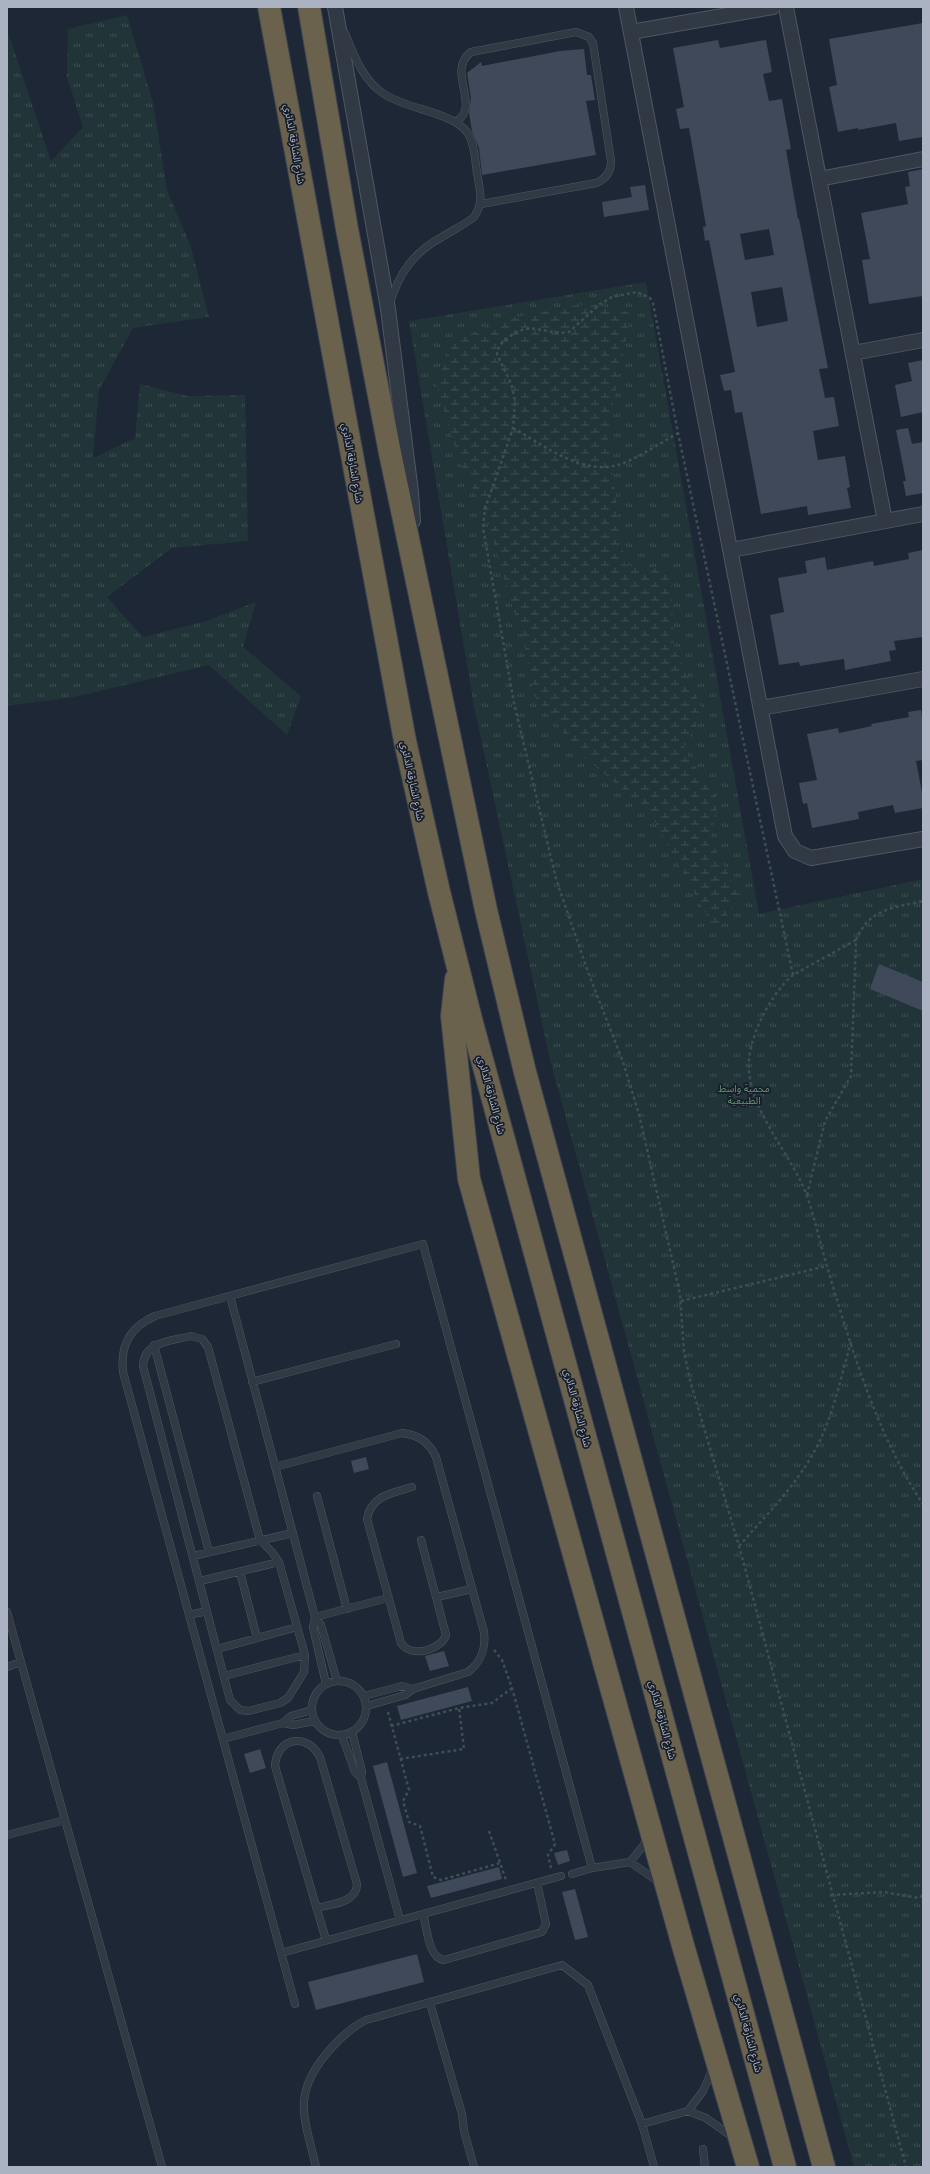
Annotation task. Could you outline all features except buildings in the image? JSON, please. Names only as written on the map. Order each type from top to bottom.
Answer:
[{"type":"highway","name":"شارع الشارقة الدائري","points":[[270,7],[400,718],[421,817],[458,968],[785,2167]]},
{"type":"highway","points":[[309,7],[347,229],[486,910],[525,1072],[824,2167]]},
{"type":"highway","points":[[458,968],[452,1016],[469,1179],[666,1888],[748,2167]]},
{"type":"street","points":[[626,7],[785,836],[794,851],[806,857],[819,858],[923,839]]},
{"type":"street","points":[[631,32],[773,7]]},
{"type":"street","points":[[786,7],[885,521]]},
{"type":"street","points":[[336,9],[388,309],[411,492],[414,563]]},
{"type":"street","points":[[819,179],[923,159]]},
{"type":"street","points":[[853,353],[923,340]]},
{"type":"street","points":[[731,550],[923,514]]},
{"type":"street","points":[[761,708],[923,678]]},
{"type":"lane","points":[[336,9],[358,63],[374,85],[384,94],[401,103],[455,122],[462,127],[472,142],[482,197],[478,211],[468,222],[428,245],[416,254],[398,279],[388,309]]},
{"type":"lane","points":[[455,122],[462,117],[466,109],[461,68],[466,56],[471,52],[576,32],[589,37],[594,43],[611,162],[611,167],[606,177],[596,183],[481,204]]},
{"type":"lane","points":[[295,2004],[123,1372],[122,1355],[127,1338],[144,1321],[155,1316],[423,1244],[592,1868]]},
{"type":"lane","points":[[230,1296],[315,1617],[321,1625],[337,1681]]},
{"type":"lane","points":[[191,1336],[202,1339],[206,1343],[260,1540],[272,1552],[278,1562],[305,1655],[305,1666],[302,1677],[288,1698],[272,1705],[249,1711],[240,1710],[230,1700],[143,1366],[146,1354],[154,1345],[191,1336]]},
{"type":"lane","points":[[252,1382],[396,1344]]},
{"type":"lane","points":[[154,1345],[209,1552]]},
{"type":"lane","points":[[275,1467],[393,1434],[411,1434],[420,1437],[432,1449],[436,1457],[485,1642],[480,1659],[468,1672],[413,1689],[404,1695],[367,1706]]},
{"type":"lane","points":[[412,1487],[382,1496],[372,1505],[368,1519],[401,1643],[408,1650],[413,1652],[437,1646],[444,1640],[446,1630],[421,1540]]},
{"type":"lane","points":[[317,1496],[347,1609]]},
{"type":"lane","points":[[193,1556],[293,1533]]},
{"type":"lane","points":[[200,1581],[278,1562]]},
{"type":"lane","points":[[240,1572],[257,1638]]},
{"type":"lane","points":[[437,1597],[472,1589]]},
{"type":"lane","points":[[315,1617],[388,1598]]},
{"type":"lane","points":[[189,1615],[207,1611]]},
{"type":"lane","points":[[7,1612],[162,2167]]},
{"type":"lane","points":[[315,1617],[313,1627],[326,1684]]},
{"type":"lane","points":[[217,1649],[297,1627]]},
{"type":"lane","points":[[224,1676],[305,1655]]},
{"type":"lane","points":[[7,1667],[21,1662]]},
{"type":"lane","points":[[337,1681],[353,1684],[364,1696],[367,1706],[364,1721],[352,1732],[342,1736],[326,1732],[315,1721],[312,1710],[315,1695],[326,1684],[337,1681]]},
{"type":"lane","points":[[364,1696],[402,1686],[413,1689]]},
{"type":"lane","points":[[283,1723],[291,1716],[312,1710]]},
{"type":"lane","points":[[223,1739],[283,1723],[293,1725],[315,1721]]},
{"type":"lane","points":[[352,1732],[362,1772],[361,1778],[400,1920]]},
{"type":"lane","points":[[342,1736],[355,1772],[361,1778]]},
{"type":"lane","points":[[317,1908],[351,1898],[356,1892],[357,1884],[320,1757],[311,1745],[297,1741],[283,1746],[275,1758],[275,1766],[326,1940]]},
{"type":"lane","points":[[7,1834],[65,1820]]},
{"type":"lane","points":[[572,1874],[592,1868],[630,1862],[643,1846],[650,1830]]},
{"type":"lane","points":[[630,1862],[666,1888]]},
{"type":"lane","points":[[281,1953],[561,1876]]},
{"type":"lane","points":[[423,1914],[433,1952],[437,1958],[444,1960],[539,1933],[544,1930],[546,1924],[537,1883]]},
{"type":"lane","points":[[316,2167],[303,2104],[304,2091],[314,2068],[337,2041],[354,2026],[366,2020],[562,1965],[588,1985],[642,2124],[654,2167]]},
{"type":"lane","points":[[430,2003],[462,2114],[464,2131],[474,2167]]},
{"type":"lane","points":[[688,2111],[703,2091],[707,2078],[717,2062]]},
{"type":"lane","points":[[642,2124],[688,2111],[706,2118],[720,2130],[740,2141]]},
{"type":"lane","points":[[703,2149],[705,2167]]},
{"type":"path","points":[[793,975],[678,433],[653,303],[644,294],[637,292],[606,300],[569,332],[527,328],[517,331],[500,344],[497,354],[512,386],[515,401],[512,428],[485,508],[483,528],[514,703],[556,879],[588,972],[623,1062],[639,1114],[681,1301],[684,1352],[689,1379],[739,1546],[831,1895],[906,2167]]},
{"type":"path","points":[[512,428],[581,465],[597,468],[613,466],[626,462],[678,433]]},
{"type":"path","points":[[807,1196],[825,1121],[851,1076],[856,940],[864,925],[876,914],[923,901]]},
{"type":"path","points":[[856,940],[793,975],[778,990],[752,1038],[749,1053],[749,1070],[756,1098],[807,1196],[851,1342],[889,1442],[903,1471],[923,1504]]},
{"type":"path","points":[[681,1301],[827,1266]]},
{"type":"path","points":[[739,1546],[788,1491],[818,1444],[831,1410],[851,1342]]},
{"type":"path","points":[[485,1642],[502,1660],[512,1688],[555,1844],[548,1856],[553,1879]]},
{"type":"path","points":[[391,1726],[459,1708],[492,1703],[512,1688]]},
{"type":"path","points":[[385,1700],[409,1790],[403,1801],[409,1822],[420,1826],[435,1879],[441,1880],[500,1863]]},
{"type":"path","points":[[400,1759],[464,1749],[459,1708]]},
{"type":"path","points":[[489,1831],[510,1890]]},
{"type":"path","points":[[831,1895],[884,1892],[919,1898],[923,1895]]},
{"type":"green space","points":[[127,15],[153,102],[167,190],[191,247],[209,317],[133,328],[99,390],[93,458],[135,438],[140,384],[187,396],[245,395],[248,541],[172,548],[107,597],[143,637],[206,621],[256,602],[243,647],[301,696],[287,735],[209,665],[74,697],[7,706],[7,29],[51,161],[83,127],[67,77],[68,29]]},
{"type":"green space","name":"محمية واسط الطبيعية","points":[[646,282],[759,914],[923,879],[923,2167],[854,2167],[550,1060],[474,706],[409,321]]},
{"type":"green space","points":[[588,303],[631,313],[607,434],[625,565],[671,570],[674,645],[704,713],[683,749],[719,800],[710,839],[740,896],[716,932],[649,811],[578,752],[533,694],[525,647],[484,511],[461,466],[436,384],[454,339],[516,317]]}]
